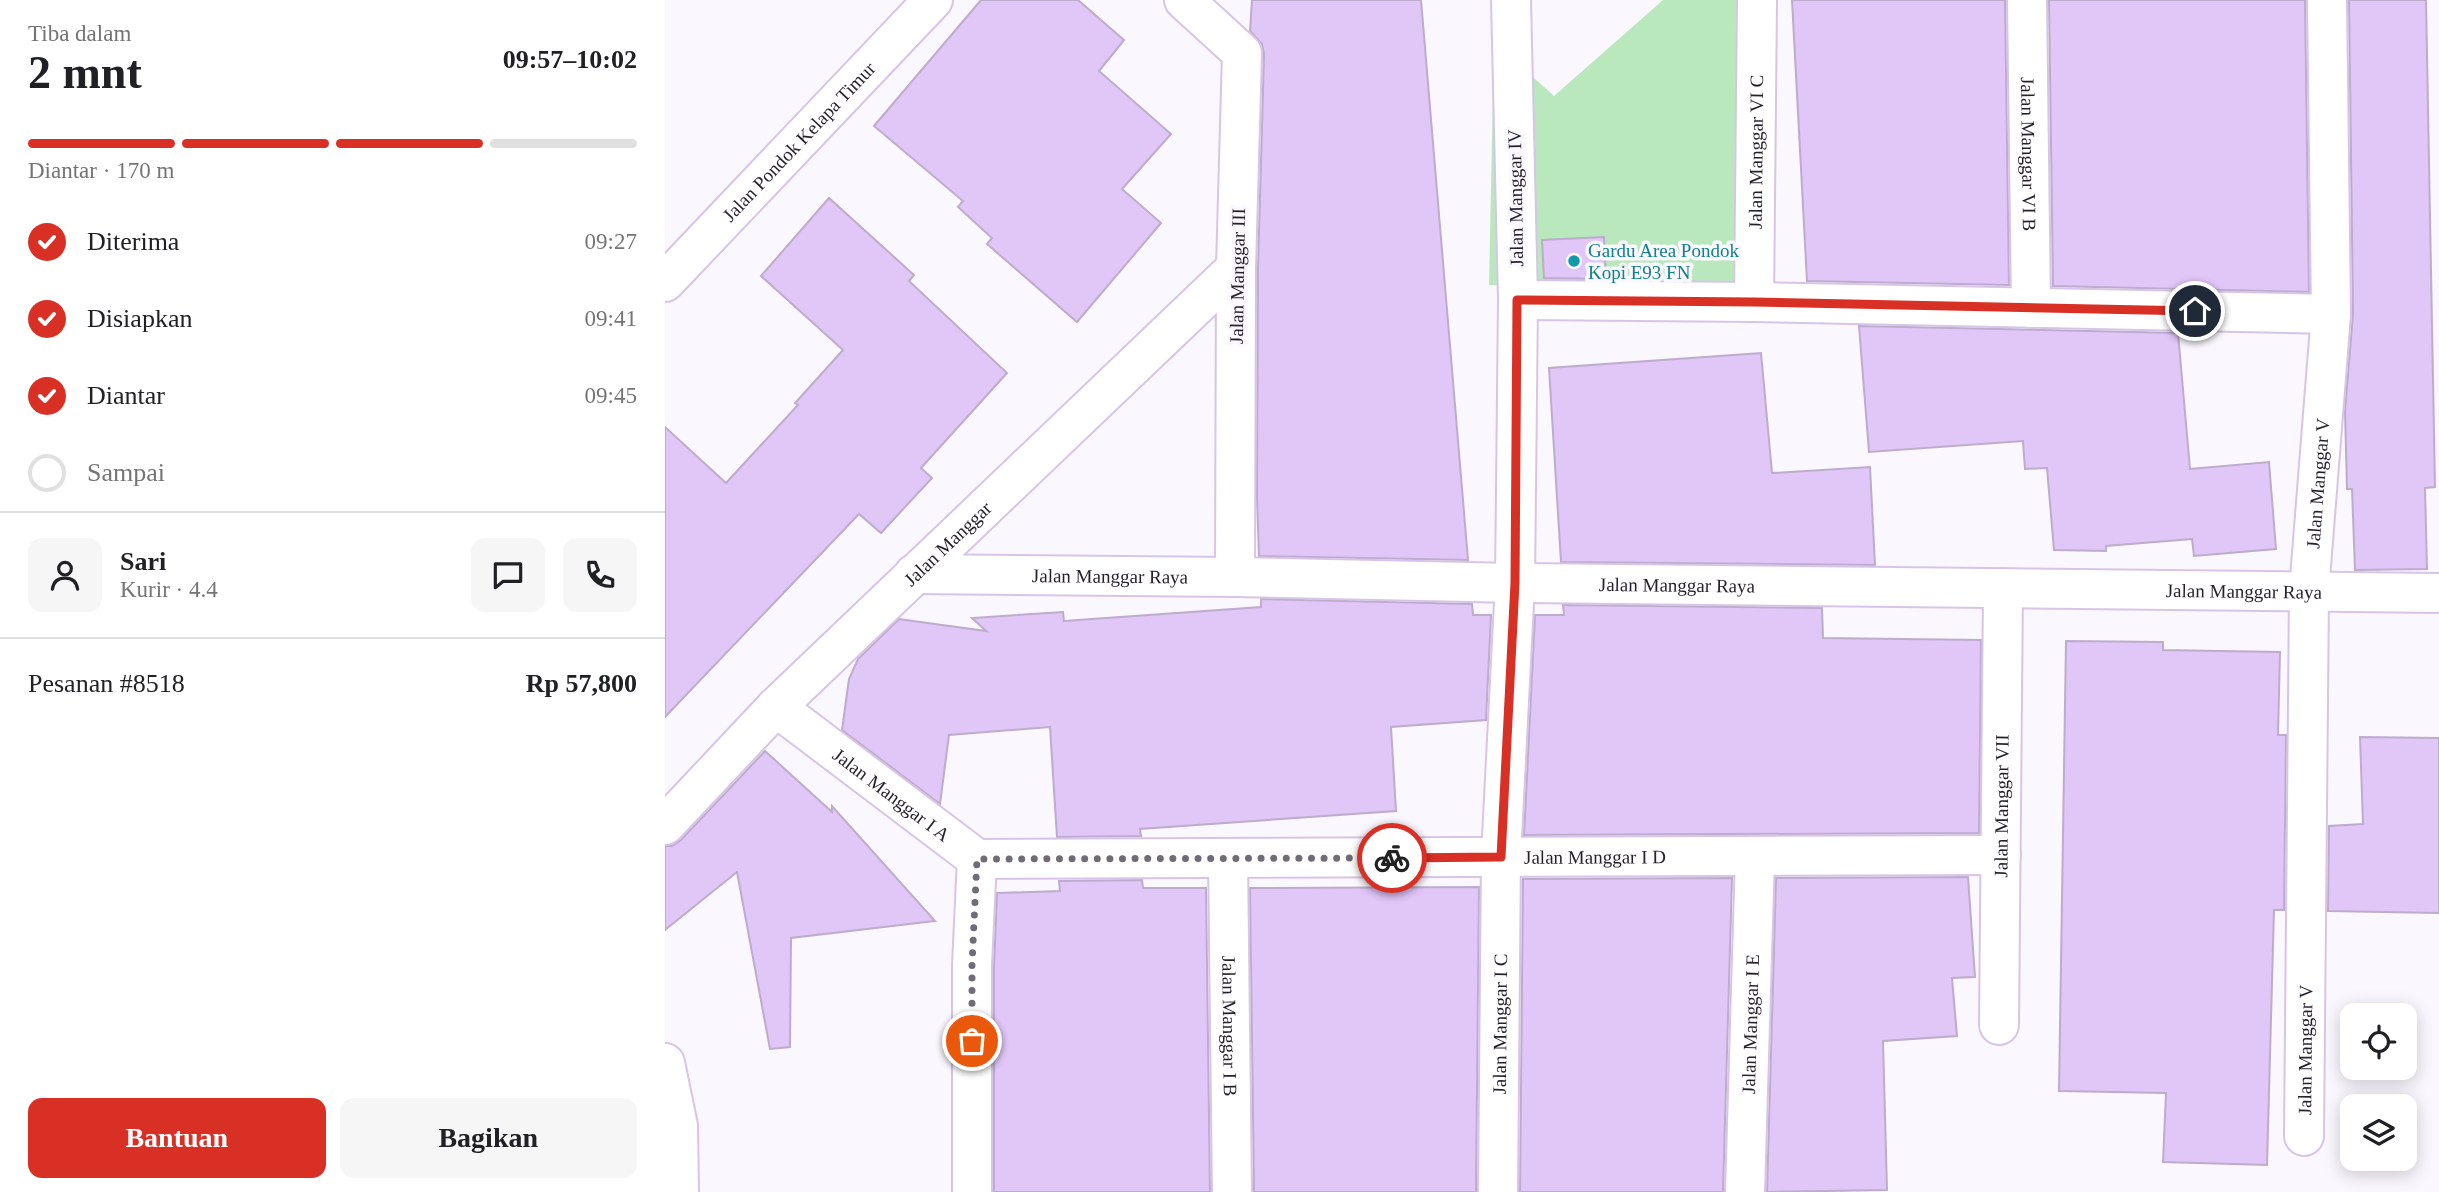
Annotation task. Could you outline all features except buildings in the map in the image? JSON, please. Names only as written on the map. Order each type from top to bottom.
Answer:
[{"type":"street","name":"Jalan Pondok Kelapa Timur","points":[[665,282],[933,0]]},
{"type":"street","name":"Jalan Manggar III","points":[[1184,0],[1242,53],[1236,268],[1235,577]]},
{"type":"street","name":"Jalan Manggar IV","points":[[1501,857],[1515,583],[1517,300],[1511,0]]},
{"type":"street","name":"Jalan Manggar VI C","points":[[1754,302],[1757,0]]},
{"type":"street","name":"Jalan Manggar VI B","points":[[2027,0],[2031,307]]},
{"type":"street","name":"Jalan Manggar V","points":[[2304,1136],[2309,591],[2331,314],[2327,0]]},
{"type":"street","name":"Jalan Manggar","points":[[665,825],[776,707],[1236,268]]},
{"type":"street","points":[[1517,300],[2331,314]]},
{"type":"street","name":"Jalan Manggar Raya","points":[[914,574],[2439,593]]},
{"type":"street","name":"Jalan Manggar VII","points":[[1999,1025],[2003,588]]},
{"type":"street","name":"Jalan Manggar I A","points":[[776,707],[977,859]]},
{"type":"street","name":"Jalan Manggar I D","points":[[977,859],[2001,855]]},
{"type":"street","name":"Jalan Manggar I E","points":[[1745,1192],[1755,856]]},
{"type":"street","name":"Jalan Manggar I C","points":[[1497,1192],[1501,857]]},
{"type":"street","name":"Jalan Manggar I B","points":[[1228,858],[1232,1192]]},
{"type":"street","points":[[972,1192],[972,965],[977,859]]},
{"type":"street","points":[[665,1063],[678,1126],[678,1192]]},
{"type":"green space","points":[[1663,0],[1740,0],[1739,291],[1489,285],[1494,42],[1554,96]]},
{"type":"way so far","points":[[972,1041],[977,859],[1392,858]]},
{"type":"place","name":"Gardu Area Pondok Kopi E93 FN","points":[[1574,261]]},
{"type":"route","points":[[1392,858],[1501,857],[1515,583],[1517,300],[2195,311]]}]
